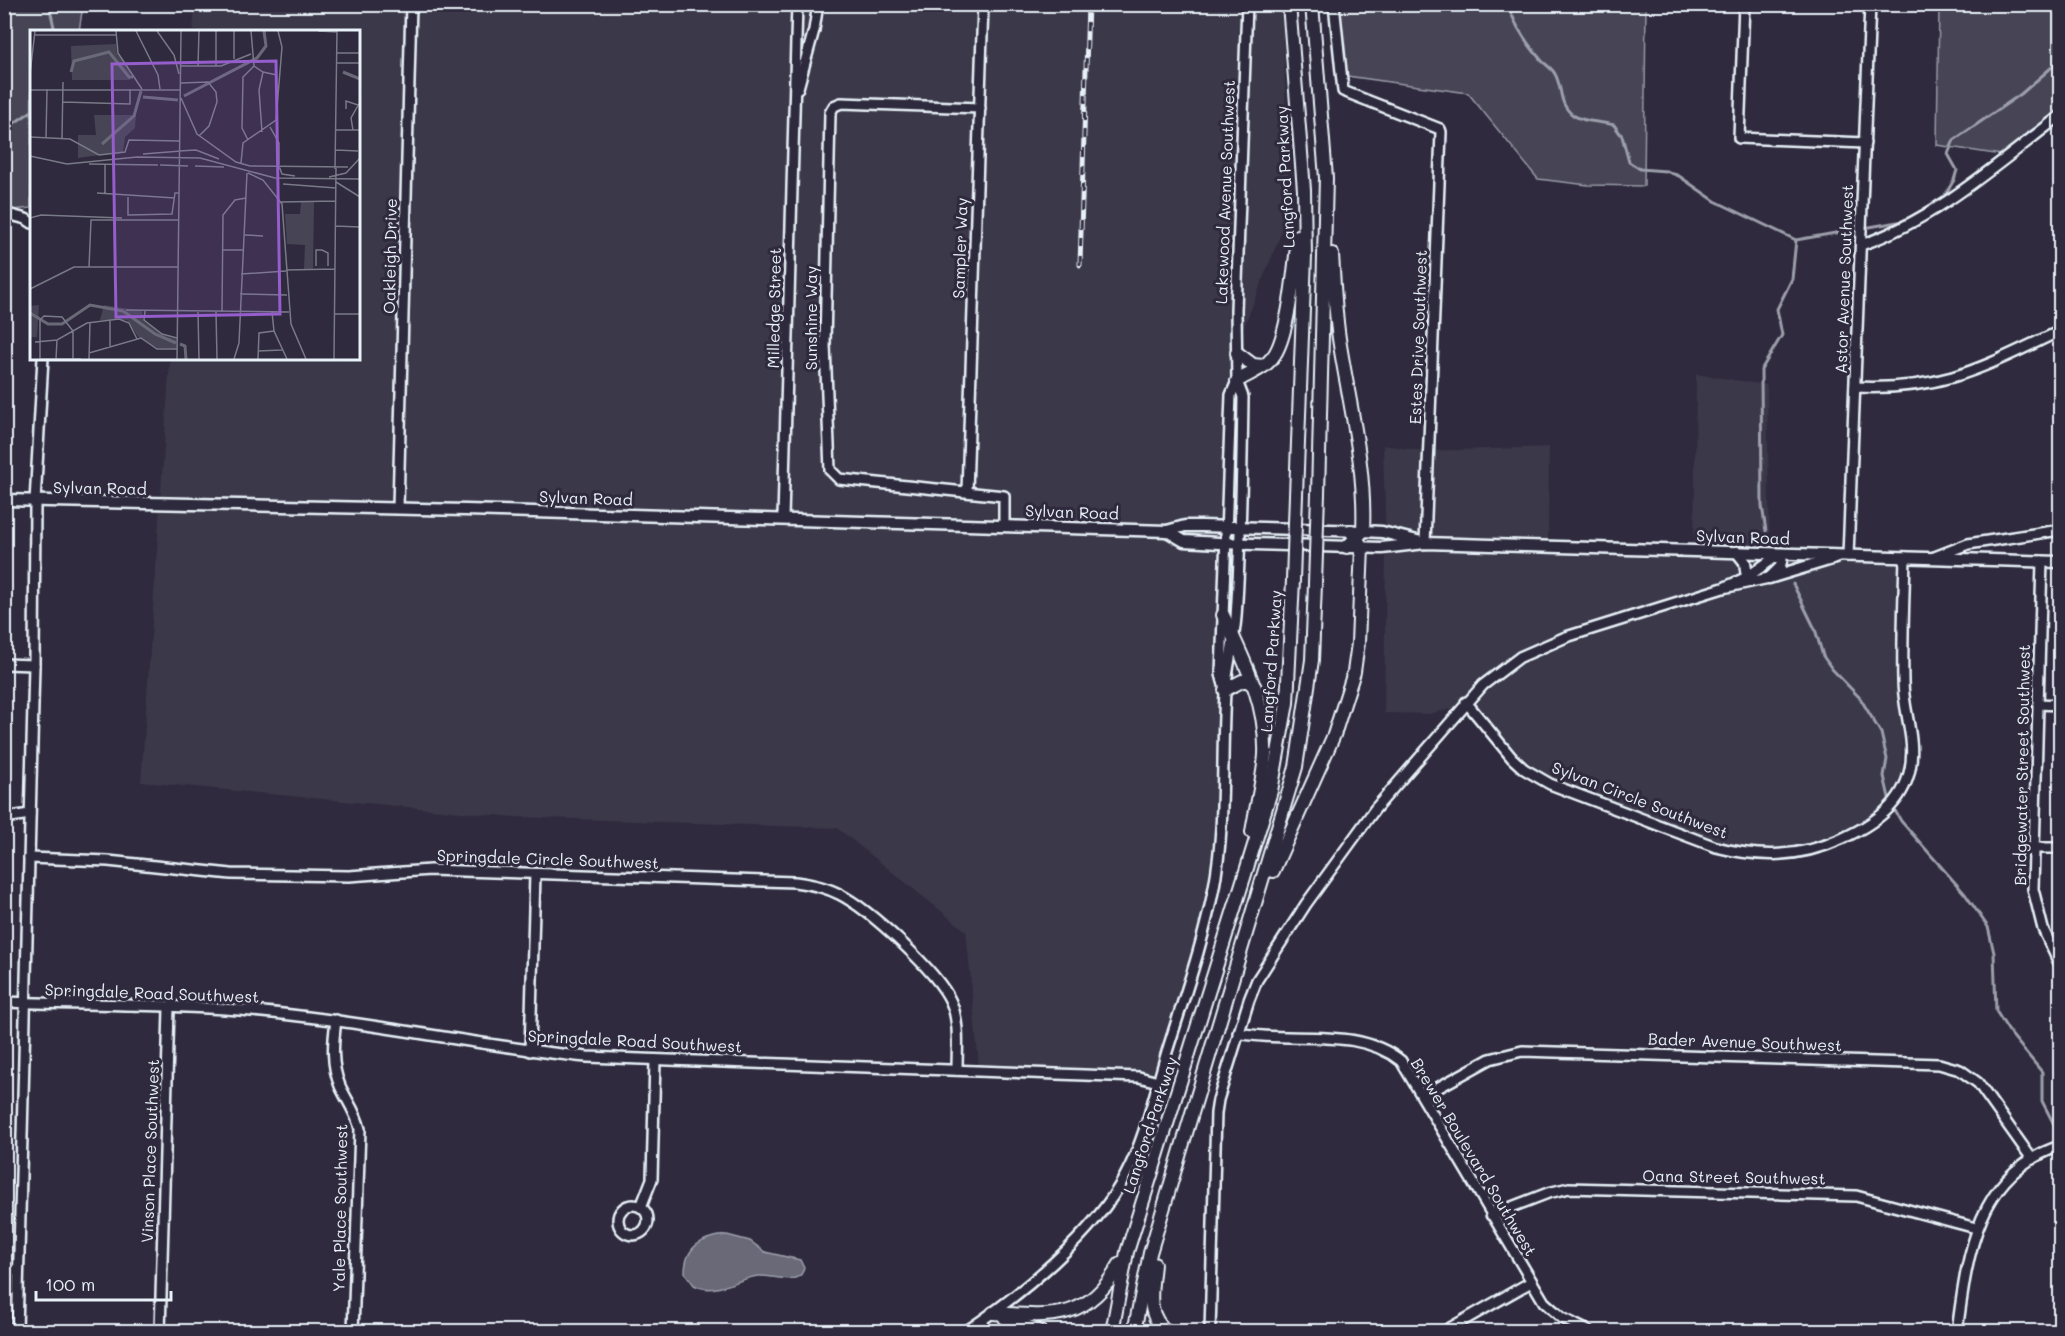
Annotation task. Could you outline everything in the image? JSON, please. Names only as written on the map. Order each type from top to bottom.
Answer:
[{"type":"highway","name":"Langford Parkway","points":[[1112,1332],[1127,1252],[1271,791],[1284,733],[1290,672],[1305,256],[1304,190],[1289,4]]},
{"type":"highway","points":[[1247,936],[1291,826],[1334,735],[1347,699],[1358,643],[1358,537],[1362,472],[1339,342],[1312,4]]},
{"type":"highway","points":[[1134,1332],[1142,1285],[1296,767],[1312,660],[1326,178]]},
{"type":"highway","points":[[1237,381],[1263,366],[1276,354],[1283,333],[1304,190]]},
{"type":"highway","points":[[1237,353],[1253,365],[1263,366]]},
{"type":"highway","points":[[1347,547],[1358,537]]},
{"type":"highway","points":[[1223,615],[1256,688],[1263,721],[1265,755],[1244,875]]},
{"type":"highway","points":[[1225,690],[1242,681],[1248,681],[1256,688]]},
{"type":"highway","points":[[1157,1234],[1151,1307],[1154,1316],[1168,1332]]},
{"type":"highway","points":[[993,1313],[1043,1317],[1074,1311],[1103,1290],[1127,1252]]},
{"type":"highway","points":[[993,1313],[1041,1332]]},
{"type":"main road","name":"Sylvan Road","points":[[4,501],[398,508],[1167,531],[1185,526],[1225,526],[1425,543],[2061,562]]},
{"type":"main road","name":"Sylvan Road","points":[[1167,531],[1184,541],[1347,547]]},
{"type":"main road","name":"Sylvan Road","points":[[1358,537],[1382,532],[1425,543]]},
{"type":"main road","points":[[1737,552],[1745,562],[1746,577]]},
{"type":"main road","points":[[1769,578],[1845,555]]},
{"type":"street","name":"Oakleigh Drive","points":[[398,508],[411,4]]},
{"type":"street","name":"Milledge Street","points":[[783,519],[797,4]]},
{"type":"street","name":"Milledge Street","points":[[794,98],[806,65],[818,4]]},
{"type":"street","name":"Sampler Way","points":[[968,492],[983,4]]},
{"type":"street","name":"Lakewood Avenue Southwest","points":[[965,1332],[1022,1290],[1100,1214],[1125,1176],[1158,1082],[1215,886],[1220,837],[1225,690],[1233,637],[1240,527],[1244,398],[1237,381],[1237,353],[1247,4]]},
{"type":"street","name":"Estes Drive Southwest","points":[[1334,4],[1343,91],[1440,129],[1441,132],[1425,543]]},
{"type":"street","points":[[1744,4],[1739,138],[1864,143]]},
{"type":"street","name":"Astor Avenue Southwest","points":[[1845,555],[1855,387],[1870,4]]},
{"type":"street","name":"Sunshine Way","points":[[980,108],[841,103],[834,106],[830,113],[825,345],[832,474],[839,478],[1004,496],[1004,525]]},
{"type":"street","points":[[1860,245],[1892,234],[1926,216],[2061,116]]},
{"type":"street","points":[[4,213],[30,222]]},
{"type":"street","points":[[1855,387],[1888,388],[1944,381],[1972,373],[2061,332]]},
{"type":"street","points":[[17,1332],[34,665],[35,502],[43,360]]},
{"type":"street","name":"Lakewood Avenue Southwest","points":[[1225,690],[1221,674],[1225,526],[1231,395],[1237,381]]},
{"type":"street","points":[[1932,558],[1968,544],[2061,530]]},
{"type":"street","points":[[1210,1332],[1216,1113],[1238,1033],[1257,980],[1306,904],[1375,809],[1466,702],[1501,670],[1544,645],[1723,588],[1769,578],[1780,567],[1782,560],[1780,554],[1746,577],[1723,588]]},
{"type":"street","name":"Sylvan Circle Southwest","points":[[1466,702],[1524,769],[1550,784],[1716,847],[1738,853],[1790,855],[1824,847],[1878,820],[1892,806],[1906,783],[1912,756],[1903,683],[1905,557]]},
{"type":"street","name":"Bridgewater Street Southwest","points":[[2042,561],[2033,889],[2043,929],[2061,965]]},
{"type":"street","points":[[4,664],[34,665]]},
{"type":"street","points":[[2038,704],[2061,705]]},
{"type":"street","points":[[4,818],[30,814]]},
{"type":"street","points":[[2033,848],[2061,848]]},
{"type":"street","name":"Springdale Circle Southwest","points":[[29,858],[108,861],[231,874],[348,876],[430,870],[795,882],[817,885],[837,893],[866,911],[943,987],[956,1021],[957,1070]]},
{"type":"street","points":[[530,1051],[535,874]]},
{"type":"street","name":"Springdale Road Southwest","points":[[4,1002],[261,1011],[336,1020],[530,1051],[656,1060],[1139,1077],[1158,1082]]},
{"type":"street","name":"Vinson Place Southwest","points":[[160,1332],[169,1008]]},
{"type":"street","name":"Yale Place Southwest","points":[[336,1020],[332,1049],[334,1069],[341,1088],[356,1112],[360,1129],[353,1332]]},
{"type":"street","name":"Brewer Boulevard Southwest","points":[[1238,1033],[1374,1044],[1401,1061],[1544,1302],[1562,1318],[1590,1332]]},
{"type":"street","name":"Bader Avenue Southwest","points":[[1423,1096],[1490,1059],[1522,1051],[1939,1064],[1960,1070],[1978,1083],[2032,1159]]},
{"type":"street","points":[[641,1207],[652,1179],[656,1060]]},
{"type":"street","points":[[1957,1332],[1967,1260],[1976,1228],[1997,1192],[2032,1159],[2061,1146]]},
{"type":"street","name":"Oana Street Southwest","points":[[1491,1215],[1548,1193],[1569,1188],[1832,1194],[1880,1201],[1976,1228]]},
{"type":"street","points":[[4,1269],[18,1270]]},
{"type":"street","points":[[1443,1332],[1531,1282]]},
{"type":"shaded area","points":[[5,5],[83,5],[79,30],[30,30],[30,208],[5,211]]},
{"type":"shaded area","points":[[195,5],[1282,5],[1290,211],[1232,357],[1214,902],[1153,1075],[979,1067],[966,931],[837,828],[514,817],[141,782],[170,360],[360,360],[360,30],[193,30]]},
{"type":"shaded area","points":[[1337,5],[1646,5],[1644,186],[1588,185],[1538,179],[1468,93],[1347,76]]},
{"type":"shaded area","points":[[1939,5],[2060,5],[2060,116],[2008,156],[1937,145]]},
{"type":"shaded area","points":[[1696,374],[1767,385],[1770,552],[1906,553],[1902,796],[1830,845],[1755,850],[1639,822],[1524,765],[1474,704],[1429,714],[1384,713],[1386,546],[1383,445],[1423,451],[1549,447],[1548,548],[1694,550]]},
{"type":"water","points":[[727,1235],[750,1241],[765,1252],[800,1260],[804,1268],[803,1272],[795,1278],[758,1276],[710,1289],[694,1285],[685,1273],[688,1256],[703,1241]]},
{"type":"waterway","points":[[49,4],[55,30]]},
{"type":"waterway","points":[[1508,4],[1514,20],[1527,41],[1555,74],[1568,111],[1582,119],[1614,125],[1622,136],[1629,162],[1640,169],[1666,171],[1679,176],[1715,201],[1796,240],[1909,220]]},
{"type":"waterway","points":[[1942,200],[1957,170],[1948,154],[1954,140],[2021,94],[2060,60]]},
{"type":"waterway","points":[[4,130],[30,112]]},
{"type":"waterway","points":[[1766,531],[1762,506],[1761,370],[1782,335],[1777,309],[1792,279],[1796,240]]},
{"type":"waterway","points":[[1793,584],[1815,629],[1823,656],[1832,669],[1860,698],[1881,733],[1887,759],[1884,776],[1890,802],[1901,821],[1965,894],[1988,927],[1994,953],[1996,1011],[2010,1033],[2042,1072],[2042,1101],[2060,1136]]},
{"type":"railway","points":[[1080,265],[1088,4]]}]
